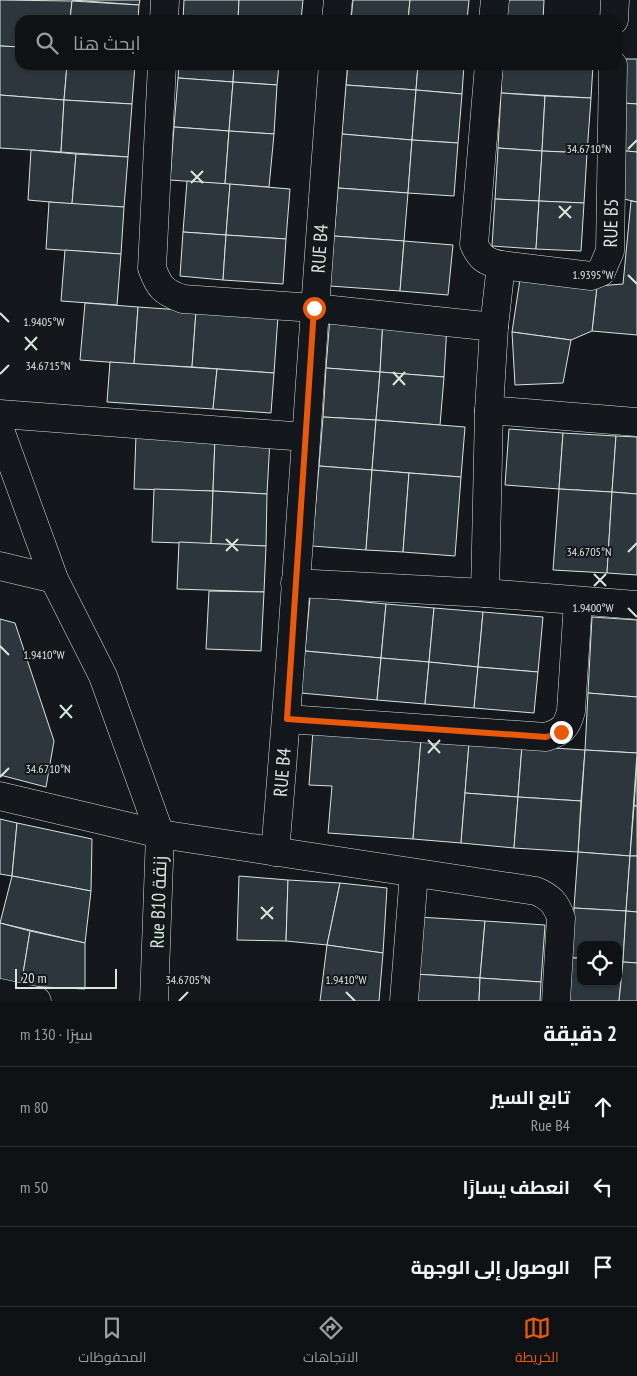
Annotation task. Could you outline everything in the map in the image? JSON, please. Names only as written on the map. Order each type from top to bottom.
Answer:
[{"type":"street","points":[[164,15],[165,0]]},
{"type":"street","points":[[336,15],[338,0]]},
{"type":"street","points":[[494,15],[495,0]]},
{"type":"street","points":[[614,15],[615,0]]},
{"type":"street","points":[[162,70],[152,268],[158,282],[168,294],[183,299],[314,308],[494,327]]},
{"type":"street","name":"RUE B4","points":[[275,852],[287,719],[332,70]]},
{"type":"street","name":"RUE B5","points":[[489,70],[474,244],[483,260],[501,265],[591,276],[601,272],[610,252],[613,70]]},
{"type":"street","points":[[485,593],[489,410],[494,327],[501,265]]},
{"type":"street","points":[[489,410],[637,422]]},
{"type":"street","points":[[0,414],[306,437]]},
{"type":"street","points":[[0,430],[54,579],[102,676],[160,834]]},
{"type":"street","points":[[0,566],[54,579]]},
{"type":"street","points":[[295,583],[485,593],[637,606]]},
{"type":"street","points":[[287,719],[546,737],[561,732],[568,724],[570,711],[578,602]]},
{"type":"street","points":[[0,796],[160,834],[536,891],[549,897],[557,905],[561,918],[556,1001]]},
{"type":"street","name":"Rue B10 زنقة","points":[[154,1001],[160,834]]},
{"type":"street","points":[[404,1001],[414,873]]},
{"type":"street","points":[[0,992],[37,1001]]},
{"type":"building","points":[[0,0],[72,1],[71,15],[15,15],[15,47],[0,46]]},
{"type":"building","points":[[72,0],[140,0],[139,5]]},
{"type":"building","points":[[184,0],[239,0],[238,15],[183,15]]},
{"type":"building","points":[[239,0],[303,0],[302,15],[238,15]]},
{"type":"building","points":[[353,0],[410,0],[408,15],[352,15]]},
{"type":"building","points":[[410,0],[469,0],[468,15],[408,15]]},
{"type":"building","points":[[506,0],[544,0],[543,15],[505,15]]},
{"type":"building","points":[[72,1],[139,5],[138,15],[71,15]]},
{"type":"building","points":[[0,46],[15,47],[15,70],[67,70],[64,100],[0,95]]},
{"type":"building","points":[[625,59],[637,59],[637,104],[623,103]]},
{"type":"building","points":[[67,70],[135,70],[132,104],[64,100]]},
{"type":"building","points":[[179,70],[234,70],[233,82],[178,78]]},
{"type":"building","points":[[234,70],[278,70],[277,85],[233,82]]},
{"type":"building","points":[[348,70],[418,70],[416,90],[346,85]]},
{"type":"building","points":[[418,70],[464,70],[462,94],[416,90]]},
{"type":"building","points":[[502,70],[593,70],[591,98],[501,93]]},
{"type":"building","points":[[178,78],[233,82],[229,131],[174,127]]},
{"type":"building","points":[[233,82],[277,85],[274,134],[229,131]]},
{"type":"building","points":[[346,85],[416,90],[412,140],[342,134]]},
{"type":"building","points":[[416,90],[462,94],[458,143],[412,140]]},
{"type":"building","points":[[501,93],[545,96],[542,151],[498,148]]},
{"type":"building","points":[[0,95],[64,100],[61,152],[0,148]]},
{"type":"building","points":[[545,96],[591,98],[587,153],[542,151]]},
{"type":"building","points":[[64,100],[132,104],[128,157],[61,152]]},
{"type":"building","points":[[623,103],[637,104],[637,152],[616,150]]},
{"type":"building","points":[[174,127],[229,131],[225,184],[170,180]]},
{"type":"building","points":[[229,131],[274,134],[269,187],[225,184]]},
{"type":"building","points":[[342,134],[412,140],[408,193],[338,188]]},
{"type":"building","points":[[412,140],[458,143],[454,196],[408,193]]},
{"type":"building","points":[[498,148],[542,151],[539,201],[495,199]]},
{"type":"building","points":[[31,150],[76,154],[72,204],[28,200]]},
{"type":"building","points":[[616,150],[637,152],[637,202],[615,197]]},
{"type":"building","points":[[542,151],[587,153],[584,203],[539,201]]},
{"type":"building","points":[[76,154],[128,157],[124,207],[72,204]]},
{"type":"building","points":[[187,181],[230,184],[226,235],[183,232]]},
{"type":"building","points":[[230,184],[290,189],[286,239],[226,235]]},
{"type":"building","points":[[338,188],[408,193],[404,241],[334,236]]},
{"type":"building","points":[[495,199],[539,201],[536,249],[492,246]]},
{"type":"building","points":[[539,201],[584,203],[581,251],[536,249]]},
{"type":"building","points":[[631,201],[637,202],[637,335],[592,331],[597,286],[623,284]]},
{"type":"building","points":[[49,202],[124,207],[121,254],[46,249]]},
{"type":"building","points":[[183,232],[226,235],[223,280],[180,276]]},
{"type":"building","points":[[226,235],[286,239],[283,284],[223,280]]},
{"type":"building","points":[[334,236],[404,241],[400,291],[330,286]]},
{"type":"building","points":[[404,241],[453,245],[448,295],[400,291]]},
{"type":"building","points":[[65,250],[121,254],[117,305],[61,301]]},
{"type":"building","points":[[520,279],[597,286],[592,331],[571,340],[512,332]]},
{"type":"building","points":[[85,303],[138,307],[134,364],[80,360]]},
{"type":"building","points":[[138,307],[196,311],[192,367],[134,364]]},
{"type":"building","points":[[196,311],[278,316],[274,373],[192,367]]},
{"type":"building","points":[[330,317],[383,320],[380,372],[326,368]]},
{"type":"building","points":[[383,320],[447,325],[444,377],[380,372]]},
{"type":"building","points":[[512,332],[571,340],[563,383],[515,385]]},
{"type":"building","points":[[110,362],[217,369],[213,409],[107,402]]},
{"type":"building","points":[[326,368],[380,372],[376,420],[323,417]]},
{"type":"building","points":[[217,369],[274,373],[271,413],[213,409]]},
{"type":"building","points":[[380,372],[444,377],[440,425],[376,420]]},
{"type":"building","points":[[323,417],[376,420],[372,470],[319,466]]},
{"type":"building","points":[[376,420],[465,427],[461,477],[372,470]]},
{"type":"building","points":[[509,429],[563,433],[559,489],[505,485]]},
{"type":"building","points":[[563,433],[616,436],[612,492],[559,489]]},
{"type":"building","points":[[136,435],[215,438],[213,491],[134,489]]},
{"type":"building","points":[[616,436],[637,437],[637,494],[612,492]]},
{"type":"building","points":[[215,438],[270,439],[267,494],[213,491]]},
{"type":"building","points":[[319,466],[372,470],[366,550],[312,546]]},
{"type":"building","points":[[372,470],[409,473],[403,552],[366,550]]},
{"type":"building","points":[[409,473],[461,477],[455,556],[403,552]]},
{"type":"building","points":[[154,489],[213,491],[211,544],[152,542]]},
{"type":"building","points":[[559,489],[612,492],[607,573],[553,570]]},
{"type":"building","points":[[213,491],[267,494],[266,546],[211,544]]},
{"type":"building","points":[[612,492],[637,494],[637,575],[607,573]]},
{"type":"building","points":[[179,542],[266,546],[264,592],[177,589]]},
{"type":"building","points":[[209,591],[264,592],[261,651],[206,649]]},
{"type":"building","points":[[310,597],[386,604],[381,658],[305,651]]},
{"type":"building","points":[[386,604],[434,608],[429,662],[381,658]]},
{"type":"building","points":[[434,608],[483,612],[478,667],[429,662]]},
{"type":"building","points":[[483,612],[543,617],[538,672],[478,667]]},
{"type":"building","points":[[592,617],[637,620],[637,697],[588,693]]},
{"type":"building","points":[[0,619],[15,623],[54,741],[46,787],[0,775]]},
{"type":"building","points":[[305,651],[381,658],[377,700],[301,693]]},
{"type":"building","points":[[381,658],[429,662],[425,704],[377,700]]},
{"type":"building","points":[[429,662],[478,667],[474,708],[425,704]]},
{"type":"building","points":[[478,667],[538,672],[534,713],[474,708]]},
{"type":"building","points":[[588,693],[637,697],[637,753],[585,750]]},
{"type":"building","points":[[313,731],[421,739],[413,839],[328,833],[332,786],[309,785]]},
{"type":"building","points":[[421,739],[469,743],[461,843],[413,839]]},
{"type":"building","points":[[469,743],[522,746],[518,797],[465,793]]},
{"type":"building","points":[[522,746],[585,750],[581,801],[518,797]]},
{"type":"building","points":[[585,750],[637,753],[630,856],[578,852]]},
{"type":"building","points":[[637,761],[637,806],[634,806]]},
{"type":"building","points":[[465,793],[518,797],[514,848],[461,843]]},
{"type":"building","points":[[518,797],[581,801],[578,852],[514,848]]},
{"type":"building","points":[[634,806],[637,806],[637,856],[630,856]]},
{"type":"building","points":[[0,819],[17,823],[12,876],[0,874]]},
{"type":"building","points":[[17,823],[92,839],[91,891],[12,876]]},
{"type":"building","points":[[578,852],[630,856],[626,911],[574,908]]},
{"type":"building","points":[[630,856],[637,856],[637,912],[626,911]]},
{"type":"building","points":[[12,876],[91,891],[85,943],[0,923]]},
{"type":"building","points":[[239,876],[288,880],[286,941],[237,940]]},
{"type":"building","points":[[288,880],[340,883],[327,945],[286,941]]},
{"type":"building","points":[[340,883],[387,888],[383,953],[327,945]]},
{"type":"building","points":[[574,908],[626,911],[623,962],[622,941],[577,941],[577,958],[572,958]]},
{"type":"building","points":[[626,911],[637,912],[637,963],[623,962]]},
{"type":"building","points":[[418,917],[485,921],[480,978],[414,974]]},
{"type":"building","points":[[485,921],[545,925],[541,982],[480,978]]},
{"type":"building","points":[[0,923],[30,931],[21,986],[0,980]]},
{"type":"building","points":[[30,931],[85,943],[85,989],[21,986]]},
{"type":"building","points":[[327,945],[383,953],[379,1001],[320,1001]]},
{"type":"building","points":[[572,958],[577,958],[577,986],[621,986],[619,1001],[568,1001]]},
{"type":"building","points":[[623,962],[637,963],[637,1001],[619,1001]]},
{"type":"building","points":[[414,974],[480,978],[479,1001],[412,1001]]},
{"type":"building","points":[[480,978],[541,982],[540,1001],[479,1001]]},
{"type":"route","points":[[314,308],[287,719],[546,737],[561,732]]}]
